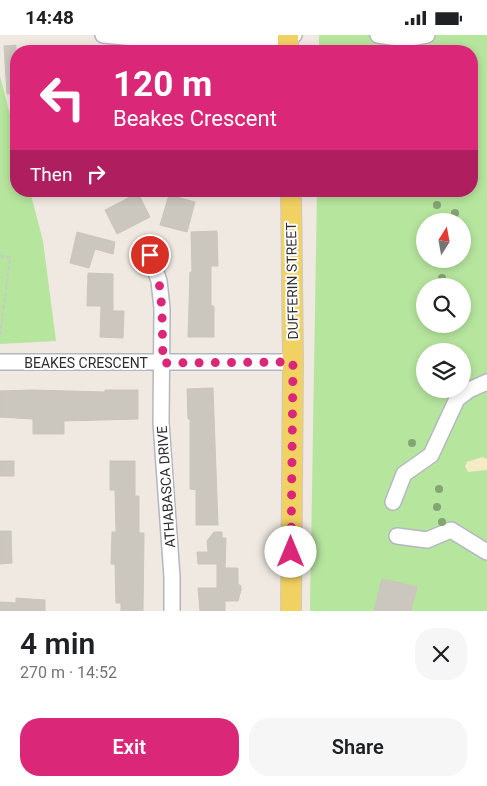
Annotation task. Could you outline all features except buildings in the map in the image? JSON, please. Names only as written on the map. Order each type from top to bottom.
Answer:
[{"type":"main road","name":"DUFFERIN STREET","points":[[291,197],[293,362],[291,611]]},
{"type":"street","points":[[103,35],[265,40],[289,39]]},
{"type":"street","points":[[378,35],[405,39],[427,35]]},
{"type":"street","name":"ATHABASCA DRIVE","points":[[150,255],[159,281],[162,309],[161,423],[172,577],[172,611]]},
{"type":"street","name":"BEAKES CRESCENT","points":[[0,362],[293,362]]},
{"type":"street","points":[[393,502],[404,474],[431,455],[457,399],[468,390],[487,382]]},
{"type":"street","points":[[397,536],[427,540],[451,530],[487,552]]},
{"type":"path","points":[[0,256],[10,257],[0,336]]},
{"type":"green space","points":[[319,35],[487,35],[487,611],[310,611],[317,197],[478,197],[478,45],[319,45]]},
{"type":"green space","points":[[0,76],[10,115],[10,197],[32,197],[43,241],[56,341],[0,344]]},
{"type":"sand","points":[[482,457],[487,459],[487,470],[468,472],[465,466],[467,462]]},
{"type":"route","points":[[150,255],[159,281],[162,309],[163,363],[293,362],[291,552]]}]
